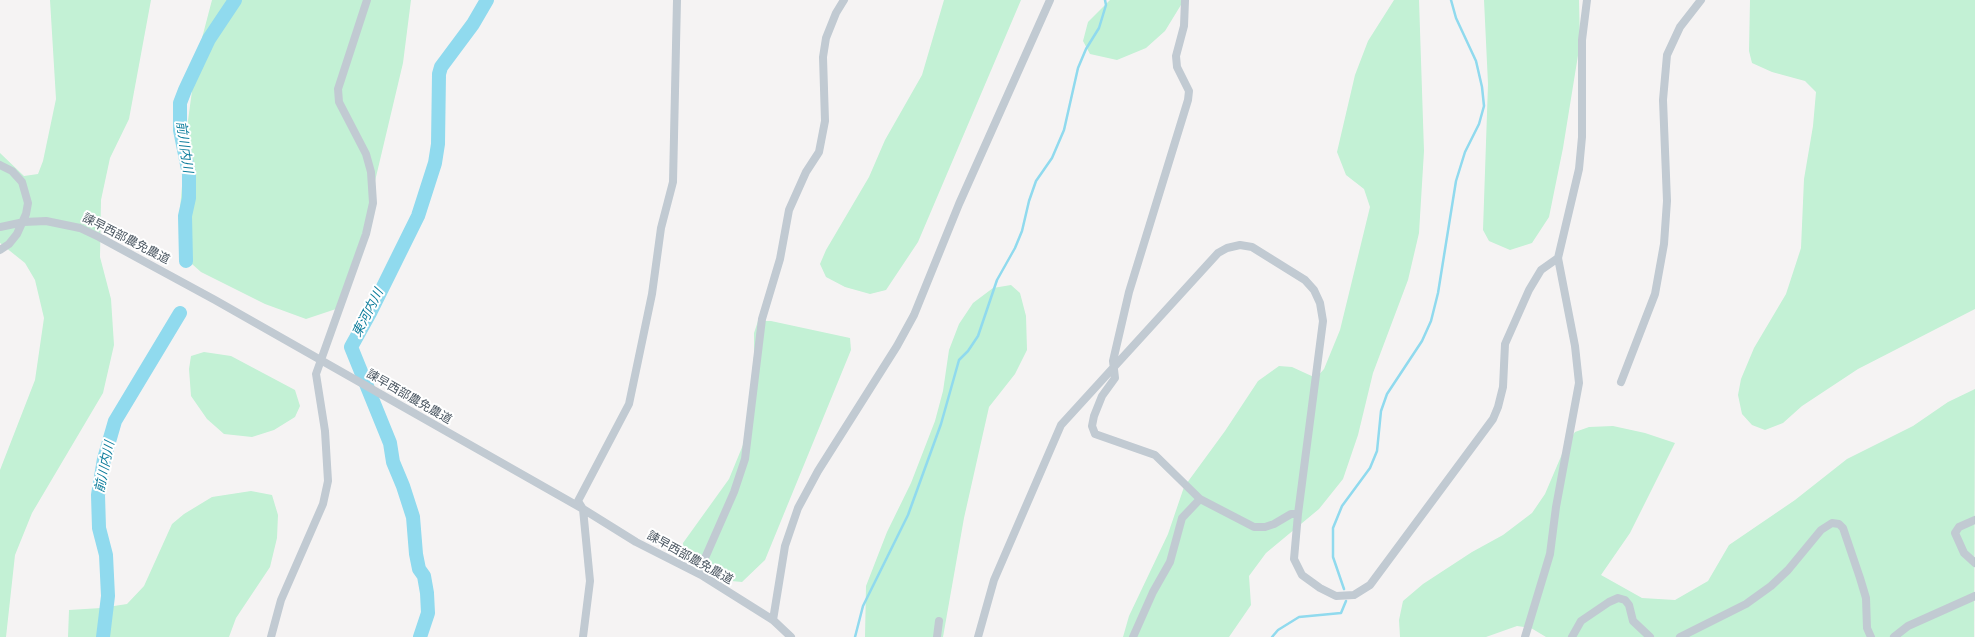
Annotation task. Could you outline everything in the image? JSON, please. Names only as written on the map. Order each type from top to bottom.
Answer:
[{"type":"street","points":[[271,637],[281,600],[323,504],[328,481],[325,432],[316,374],[366,234],[373,203],[371,172],[366,154],[338,102],[338,89],[367,0]]},
{"type":"street","points":[[583,637],[590,581],[583,509],[578,501],[629,404],[652,294],[661,228],[673,182],[677,0]]},
{"type":"street","points":[[703,576],[705,558],[734,492],[745,459],[762,319],[780,259],[789,210],[806,172],[818,152],[825,121],[823,57],[826,38],[836,13],[844,0]]},
{"type":"street","points":[[773,620],[785,546],[798,508],[818,471],[897,346],[914,315],[959,204],[1050,0]]},
{"type":"street","points":[[1185,0],[1184,26],[1176,56],[1177,67],[1189,91],[1188,100],[1129,292],[1112,361],[1115,378],[1102,396],[1094,416],[1092,426],[1095,434],[1155,455],[1200,499],[1254,527],[1269,526],[1291,514],[1298,514]]},
{"type":"street","points":[[1526,637],[1550,554],[1556,507],[1579,383],[1575,346],[1558,258],[1579,169],[1582,137],[1582,40],[1586,0]]},
{"type":"street","points":[[1621,382],[1655,294],[1664,244],[1666,201],[1663,100],[1668,55],[1680,27],[1701,0]]},
{"type":"street","points":[[0,165],[12,171],[22,182],[28,203],[26,214],[17,234],[9,244],[0,250]]},
{"type":"street","name":"諫早西部農免農道","points":[[0,228],[24,222],[46,221],[80,228],[159,269],[583,509],[636,542],[703,576],[773,620],[791,637]]},
{"type":"street","points":[[978,637],[994,580],[1061,425],[1218,252],[1226,248],[1240,245],[1252,247],[1305,280],[1314,290],[1320,303],[1323,321],[1298,514],[1294,559],[1302,575],[1320,588],[1336,596],[1354,595],[1370,585],[1493,419],[1503,387],[1505,344],[1529,290],[1541,270],[1558,258]]},
{"type":"street","points":[[1133,637],[1153,592],[1170,562],[1182,518],[1200,499]]},
{"type":"street","points":[[1975,520],[1959,527],[1955,532],[1964,553],[1975,563]]},
{"type":"street","points":[[1680,637],[1746,604],[1771,586],[1788,570],[1820,530],[1832,524],[1838,524],[1843,528],[1866,598],[1867,628],[1871,637]]},
{"type":"street","points":[[1894,637],[1908,626],[1975,596]]},
{"type":"street","points":[[1572,637],[1581,621],[1618,598],[1625,600],[1629,605],[1633,621],[1650,637]]},
{"type":"street","points":[[937,637],[938,621]]},
{"type":"green space","points":[[50,0],[151,0],[129,119],[110,158],[101,200],[100,257],[111,299],[114,345],[103,393],[32,513],[15,555],[6,637],[0,637],[0,470],[35,380],[44,318],[35,280],[25,263],[0,243],[0,153],[24,176],[38,174],[43,161],[56,99]]},
{"type":"green space","points":[[212,0],[411,0],[403,63],[357,257],[336,309],[306,319],[265,304],[201,272],[184,257],[180,209],[187,128],[196,61]]},
{"type":"green space","points":[[944,0],[1021,0],[918,242],[886,290],[870,294],[845,287],[826,277],[820,264],[826,250],[869,177],[885,140],[922,75]]},
{"type":"green space","points":[[1110,0],[1184,0],[1165,31],[1146,48],[1117,60],[1090,54],[1083,41],[1088,22]]},
{"type":"green space","points":[[1394,0],[1419,0],[1424,151],[1419,233],[1408,280],[1373,373],[1358,435],[1343,479],[1319,509],[1266,553],[1249,576],[1251,605],[1229,637],[1123,637],[1129,616],[1168,534],[1184,487],[1225,431],[1258,381],[1279,366],[1292,367],[1316,378],[1324,369],[1340,330],[1370,207],[1364,189],[1346,175],[1337,152],[1355,75],[1368,41]]},
{"type":"green space","points":[[1484,0],[1579,0],[1580,43],[1563,148],[1549,217],[1532,243],[1510,250],[1489,241],[1483,230],[1488,84]]},
{"type":"green space","points":[[1750,0],[1975,0],[1975,309],[1858,369],[1802,406],[1783,423],[1765,430],[1752,425],[1742,414],[1738,395],[1741,379],[1754,348],[1786,294],[1801,248],[1804,179],[1813,126],[1816,92],[1805,81],[1772,72],[1752,63],[1749,51]]},
{"type":"green space","points":[[1011,285],[1020,293],[1026,316],[1027,350],[1015,374],[989,407],[964,518],[943,637],[865,637],[866,586],[887,532],[911,483],[935,421],[943,391],[949,350],[959,324],[973,303],[993,288]]},
{"type":"green space","points":[[758,321],[771,321],[850,338],[851,350],[765,560],[742,582],[721,580],[684,554],[683,543],[729,479],[745,440],[754,355],[754,333]]},
{"type":"green space","points":[[204,352],[231,356],[295,390],[300,406],[295,417],[274,430],[252,437],[224,434],[207,419],[191,396],[189,369],[191,356]]},
{"type":"green space","points":[[1975,389],[1974,637],[1546,637],[1531,628],[1517,626],[1486,637],[1400,637],[1399,620],[1403,601],[1423,584],[1472,552],[1503,535],[1532,513],[1545,494],[1565,447],[1575,432],[1589,427],[1613,426],[1645,433],[1675,443],[1630,533],[1601,575],[1642,598],[1675,600],[1708,581],[1729,545],[1795,500],[1847,459],[1913,426],[1948,402]]},
{"type":"green space","points":[[251,491],[272,495],[278,515],[277,538],[270,567],[236,618],[229,637],[68,637],[69,610],[101,608],[127,604],[144,586],[172,524],[184,514],[212,497]]},
{"type":"waterway","name":"前川内川","points":[[186,261],[185,216],[189,198],[189,174],[180,130],[180,103],[209,39],[235,0]]},
{"type":"waterway","name":"東河内川","points":[[420,637],[428,613],[427,593],[424,576],[419,569],[416,554],[413,517],[393,462],[390,443],[351,347],[371,311],[418,216],[435,163],[438,144],[439,74],[441,67],[473,24],[487,0]]},
{"type":"waterway","points":[[855,637],[863,606],[908,515],[941,424],[959,360],[968,351],[978,336],[997,280],[1015,248],[1022,231],[1029,201],[1036,181],[1052,158],[1064,130],[1078,68],[1086,49],[1099,28],[1106,5],[1105,0]]},
{"type":"waterway","points":[[1344,589],[1333,557],[1333,528],[1342,506],[1370,468],[1377,451],[1381,411],[1387,394],[1422,341],[1431,321],[1438,293],[1456,181],[1465,152],[1479,124],[1484,106],[1482,87],[1476,61],[1456,18],[1451,0]]},
{"type":"waterway","name":"前川内川","points":[[103,637],[108,596],[106,555],[99,528],[98,495],[104,459],[115,421],[180,313]]},
{"type":"waterway","points":[[1272,637],[1278,630],[1299,617],[1341,613],[1346,601]]}]
